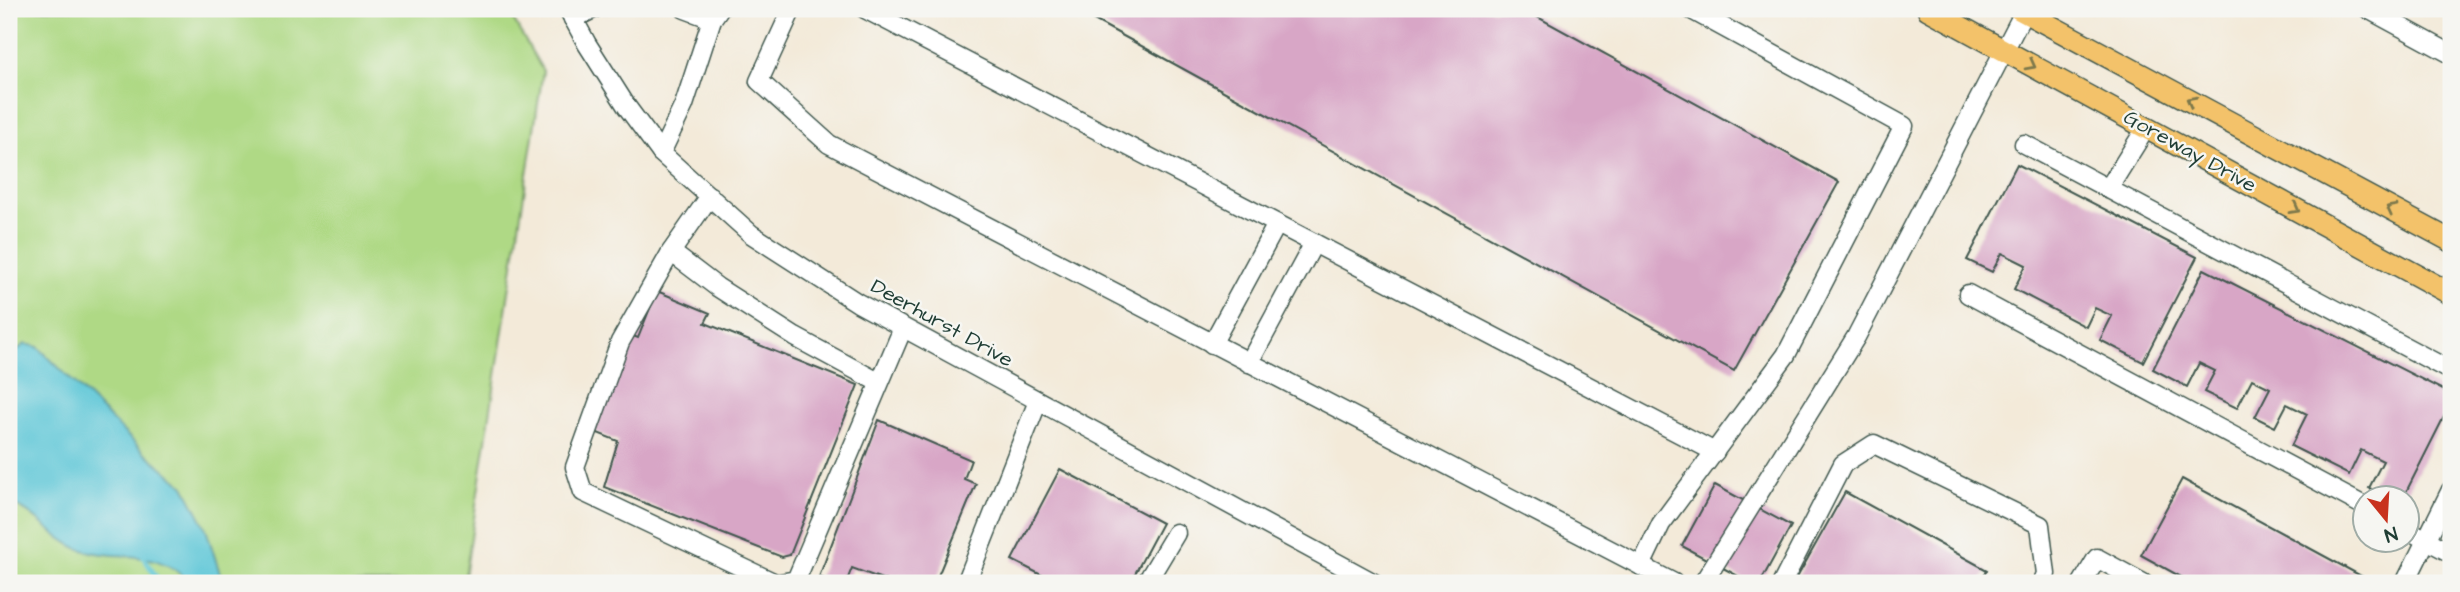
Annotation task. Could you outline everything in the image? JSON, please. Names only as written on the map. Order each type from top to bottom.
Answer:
[{"type":"main road","name":"Goreway Drive","points":[[1928,9],[2451,294]]},
{"type":"main road","name":"Goreway Drive","points":[[2022,10],[2451,241]]},
{"type":"street","points":[[570,14],[593,9]]},
{"type":"street","points":[[661,153],[684,106],[715,14],[685,9]]},
{"type":"street","points":[[792,9],[759,81],[829,144],[1674,583]]},
{"type":"street","points":[[865,9],[1715,452]]},
{"type":"street","points":[[1641,566],[1661,524],[1786,355],[1904,126],[1690,9]]},
{"type":"street","points":[[2368,9],[2451,54]]},
{"type":"street","points":[[1703,583],[1856,337],[2004,51],[2022,10]]},
{"type":"street","name":"Deerhurst Drive","points":[[570,14],[627,107],[661,153],[751,234],[858,303],[1374,583]]},
{"type":"street","points":[[2108,189],[2146,128]]},
{"type":"street","points":[[2024,144],[2451,371]]},
{"type":"street","points":[[709,196],[671,252],[620,342],[575,467],[583,492],[778,583],[796,580],[903,328]]},
{"type":"street","points":[[1212,344],[1278,224]]},
{"type":"street","points":[[1249,363],[1314,243]]},
{"type":"street","points":[[671,252],[717,287],[795,337],[878,382]]},
{"type":"street","points":[[1968,294],[2352,500]]},
{"type":"street","points":[[966,583],[1038,401]]},
{"type":"street","points":[[1782,583],[1843,464],[1874,444],[2040,525],[2046,574],[2042,583]]},
{"type":"street","points":[[2405,583],[2451,490]]},
{"type":"street","points":[[1146,583],[1175,533]]},
{"type":"street","points":[[2422,537],[2451,553]]},
{"type":"street","points":[[2082,583],[2097,558],[2143,583]]},
{"type":"green space","points":[[9,9],[507,9],[543,71],[464,583],[9,583]]},
{"type":"water","points":[[25,344],[38,347],[143,451],[184,486],[205,526],[223,583],[188,583],[177,571],[151,559],[77,548],[59,538],[27,512],[9,503],[9,356]]},
{"type":"building","points":[[1074,9],[1523,9],[1839,182],[1734,371]]},
{"type":"building","points":[[2017,164],[2197,257],[2143,362],[2100,340],[2112,316],[2095,308],[2086,327],[2014,289],[2026,265],[2002,253],[1992,272],[1967,260]]},
{"type":"building","points":[[2204,269],[2451,394],[2451,403],[2410,484],[2371,484],[2383,461],[2361,450],[2349,475],[2291,446],[2307,414],[2287,404],[2275,427],[2255,417],[2270,388],[2252,379],[2237,408],[2204,392],[2215,371],[2199,363],[2187,387],[2153,369]]},
{"type":"building","points":[[657,291],[710,313],[705,323],[858,385],[790,555],[782,557],[604,487],[618,441],[590,430],[628,334],[638,338]]},
{"type":"building","points":[[879,420],[971,460],[964,479],[976,484],[935,583],[893,583],[852,568],[846,583],[835,583],[819,577]]},
{"type":"building","points":[[1060,469],[1162,523],[1130,583],[1057,583],[1012,560]]},
{"type":"building","points":[[2182,479],[2374,583],[2192,583],[2141,555]]},
{"type":"building","points":[[1715,485],[1791,526],[1760,583],[1751,583],[1682,546]]},
{"type":"building","points":[[1845,492],[1987,570],[1980,583],[1794,583]]},
{"type":"waterway","points":[[141,553],[160,583]]}]
